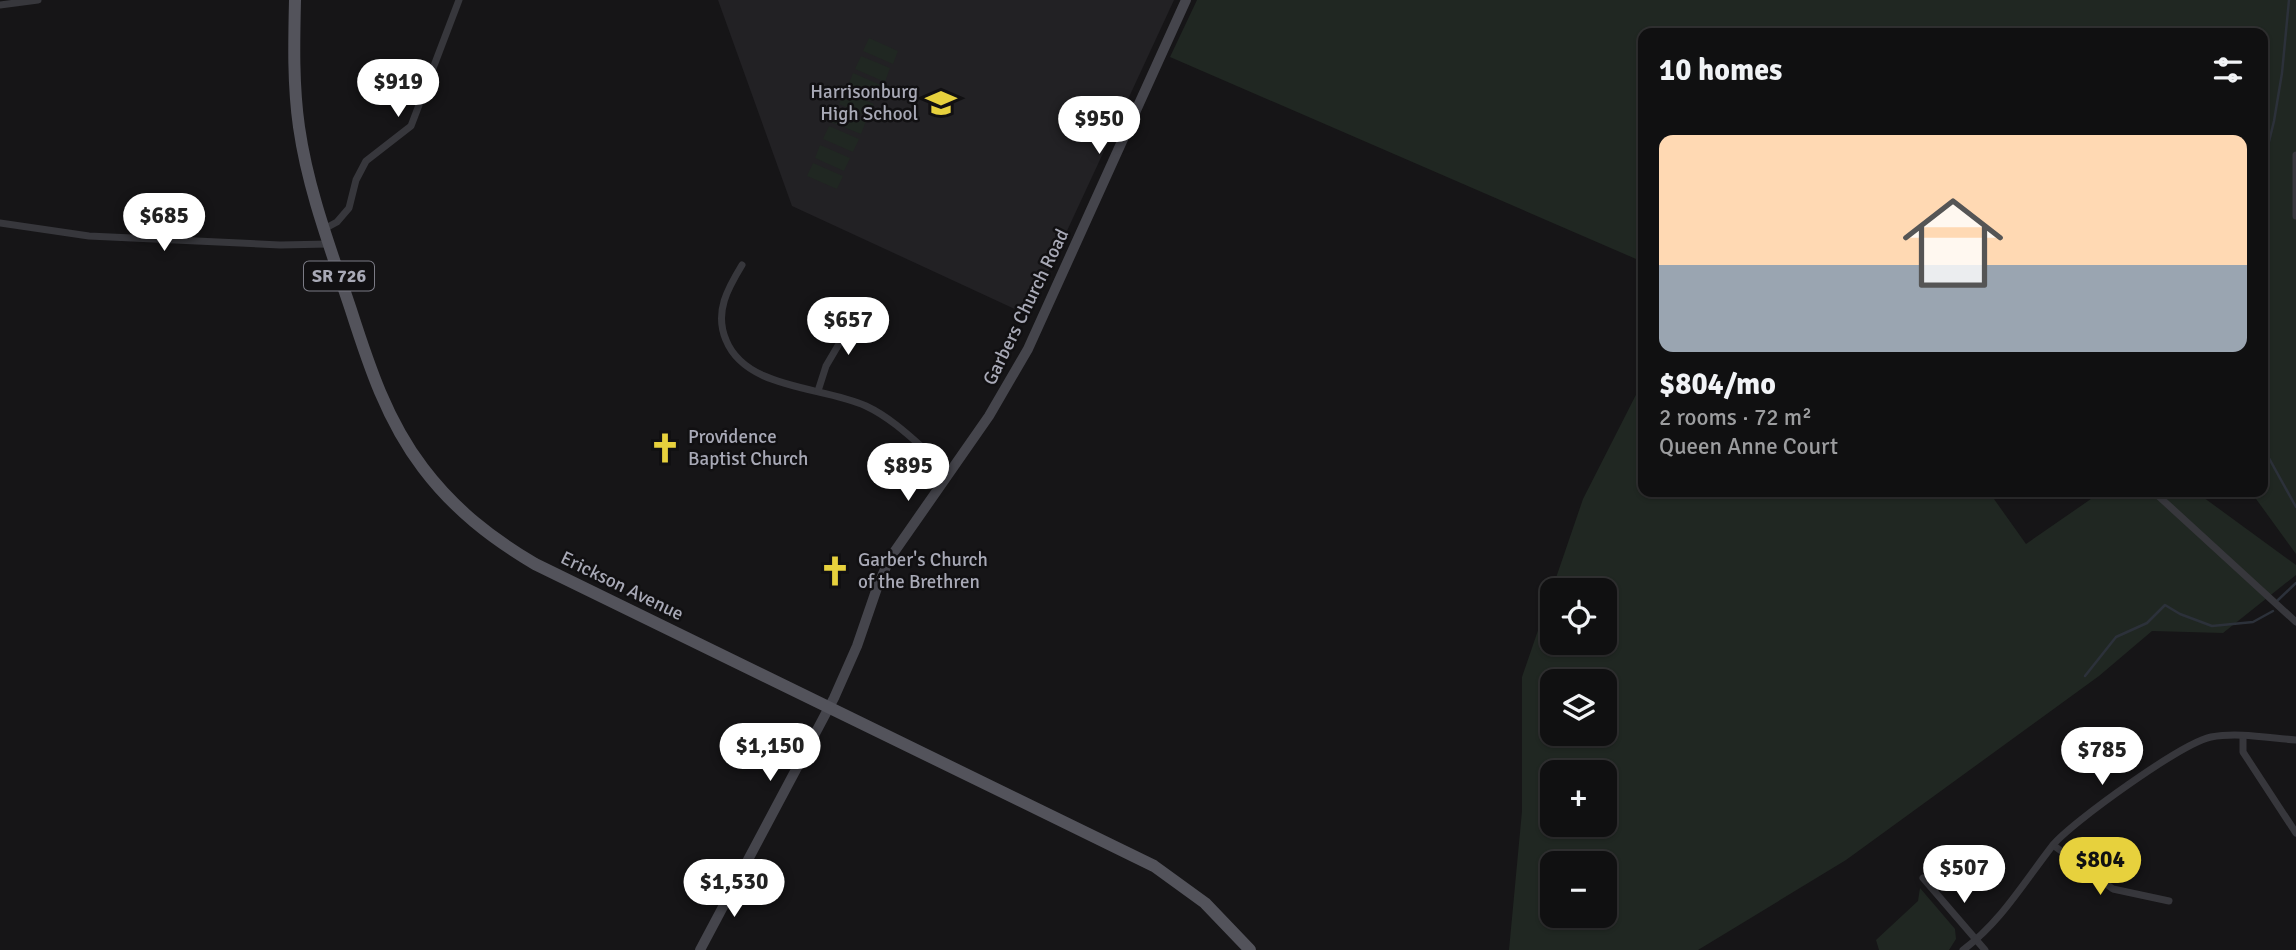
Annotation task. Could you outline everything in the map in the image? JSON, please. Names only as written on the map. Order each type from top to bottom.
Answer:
[{"type":"main road","name":"Erickson Avenue","points":[[295,0],[294,57],[300,129],[307,168],[324,229],[367,358],[387,411],[423,468],[470,520],[494,539],[535,564],[1154,866],[1205,903],[1250,950]]},
{"type":"street","points":[[0,5],[37,0]]},
{"type":"street","points":[[324,229],[337,222],[349,208],[356,180],[366,161],[411,126],[459,0]]},
{"type":"street","name":"Garbers Church Road","points":[[700,950],[829,708],[858,646],[890,558],[989,416],[1028,349],[1186,0]]},
{"type":"street","points":[[2296,155],[2296,216]]},
{"type":"street","points":[[0,223],[89,236],[280,245],[329,244]]},
{"type":"street","points":[[742,265],[728,288],[722,310],[722,329],[729,346],[740,361],[760,374],[851,400],[882,414],[950,471]]},
{"type":"street","points":[[818,391],[826,366],[856,315]]},
{"type":"street","points":[[2159,497],[2296,622]]},
{"type":"street","points":[[1963,950],[2002,914],[2053,845],[2079,820],[2200,741],[2222,736],[2296,740]]},
{"type":"street","points":[[2243,736],[2243,752],[2296,833]]},
{"type":"street","points":[[2053,845],[2113,889],[2169,901]]},
{"type":"street","points":[[1923,878],[1985,950]]},
{"type":"shaded area","name":"Harrisonburg High School","points":[[718,0],[1174,0],[1028,315],[792,206]]},
{"type":"shaded area","points":[[1197,0],[2296,0],[2296,554],[2255,497],[2268,497],[2268,28],[1638,28],[1638,260],[1170,57]]},
{"type":"shaded area","points":[[869,38],[898,51],[893,64],[863,51]]},
{"type":"shaded area","points":[[861,56],[890,68],[885,82],[855,69]]},
{"type":"shaded area","points":[[853,73],[883,86],[877,99],[848,86]]},
{"type":"shaded area","points":[[845,91],[874,104],[869,117],[839,104]]},
{"type":"shaded area","points":[[837,109],[866,121],[861,134],[831,122]]},
{"type":"shaded area","points":[[829,126],[859,139],[853,152],[823,139]]},
{"type":"shaded area","points":[[820,145],[850,158],[844,171],[815,158]]},
{"type":"shaded area","points":[[813,163],[843,176],[837,189],[807,176]]},
{"type":"shaded area","points":[[1638,391],[1638,497],[1993,497],[2026,544],[2094,497],[2203,497],[2296,565],[2296,575],[2223,633],[2152,631],[2099,676],[1846,860],[1698,950],[1509,950],[1522,811],[1522,677],[1540,624],[1540,655],[1617,655],[1617,578],[1556,578],[1583,499]]},
{"type":"shaded area","points":[[1920,888],[1955,929],[1956,939],[1949,950],[1879,950],[1876,940],[1918,901]]},
{"type":"waterway","points":[[2268,146],[2282,73],[2289,0]]},
{"type":"waterway","points":[[2268,456],[2296,507]]},
{"type":"waterway","points":[[2278,600],[2296,583]]},
{"type":"waterway","points":[[2085,676],[2116,637],[2147,623],[2165,605],[2212,626],[2253,622],[2273,611]]},
{"type":"place","name":"Harrisonburg High School","points":[[941,103]]},
{"type":"place","name":"Providence Baptist Church","points":[[665,448]]},
{"type":"place","name":"Garber's Church of the Brethren","points":[[835,571]]}]
